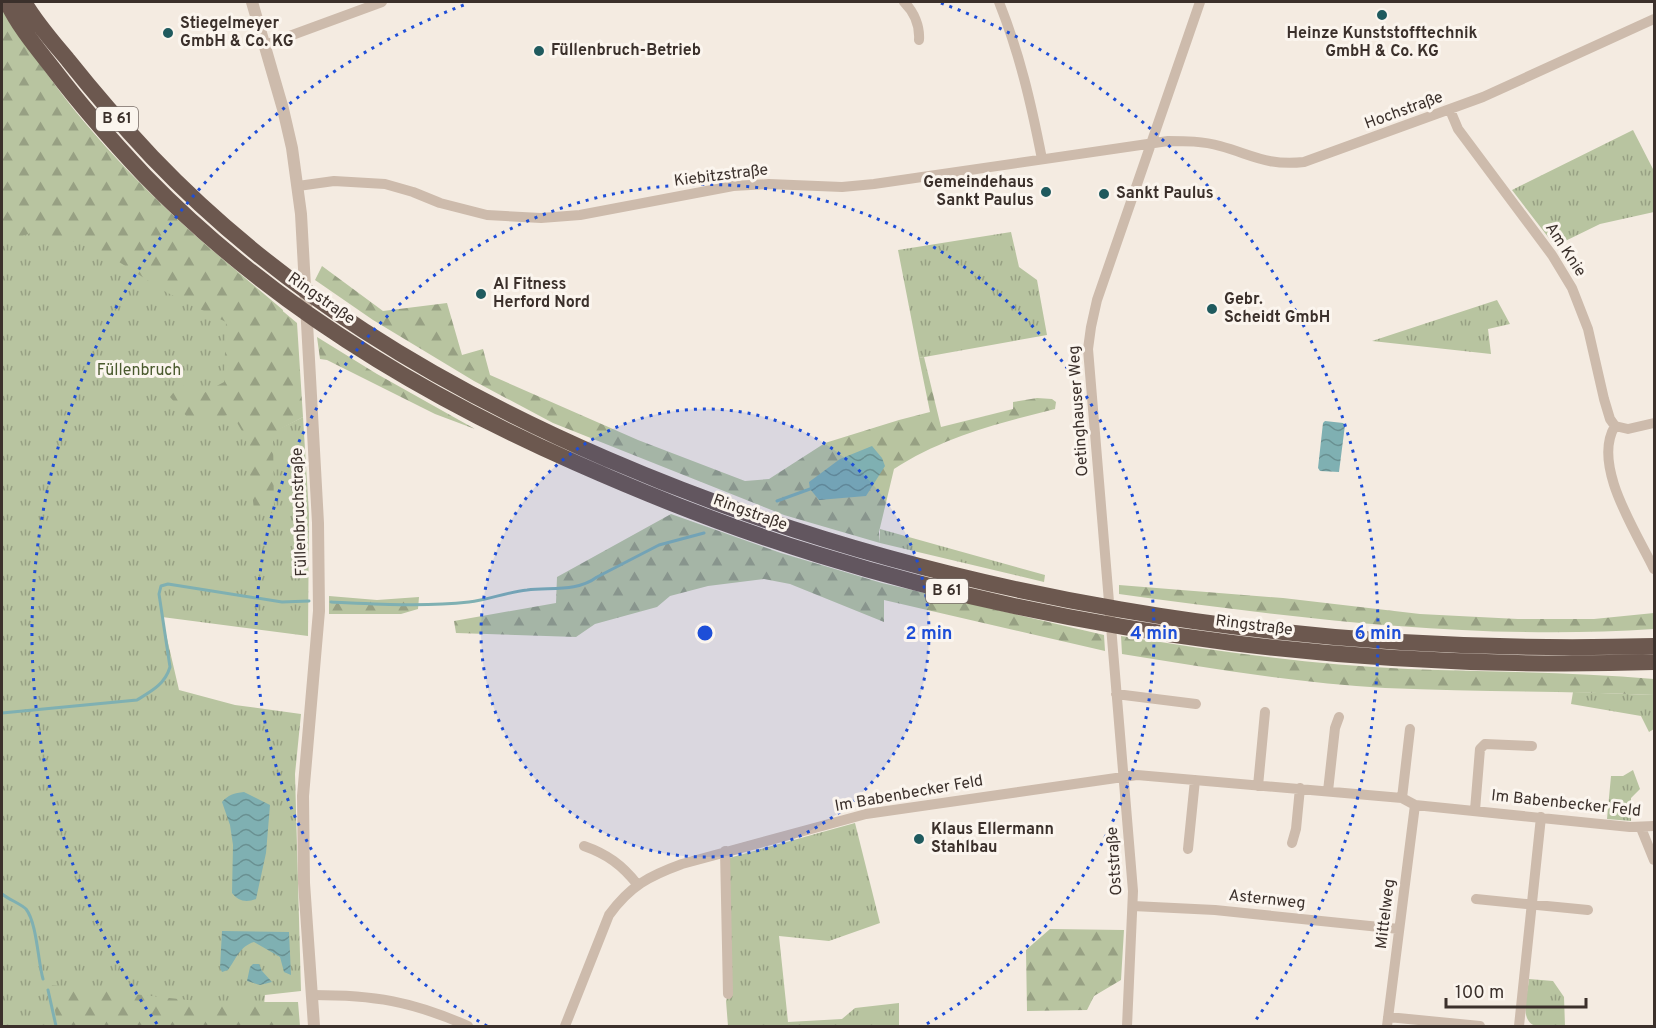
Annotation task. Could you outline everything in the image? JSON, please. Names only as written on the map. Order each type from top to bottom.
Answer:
[{"type":"highway","name":"Ringstraße","points":[[7,2],[22,28],[73,95],[133,163],[212,240],[296,305],[377,359],[458,406],[535,445],[635,489],[736,528],[807,552],[959,594],[1145,630],[1343,654],[1491,662],[1654,662]]},
{"type":"highway","name":"Ringstraße","points":[[24,2],[53,42],[112,114],[170,176],[249,248],[295,285],[424,368],[481,400],[556,437],[663,482],[751,515],[912,565],[1092,605],[1280,631],[1403,642],[1576,647],[1654,646]]},
{"type":"street","name":"Füllenbruchstraße","points":[[252,2],[284,109],[298,186],[318,523],[318,634],[303,796],[304,883],[314,1026]]},
{"type":"street","points":[[265,45],[382,2]]},
{"type":"street","points":[[904,2],[909,6],[920,28],[919,40]]},
{"type":"street","points":[[999,2],[1015,41],[1026,78],[1042,159]]},
{"type":"street","name":"Oetinghauser Weg","points":[[1113,656],[1088,349],[1090,327],[1200,2]]},
{"type":"street","name":"Hochstraße","points":[[1151,142],[1192,141],[1220,145],[1267,162],[1280,164],[1304,162],[1483,97],[1654,19]]},
{"type":"street","name":"Am Knie","points":[[1450,110],[1458,129],[1552,255],[1572,288],[1588,329],[1604,399],[1614,426]]},
{"type":"street","name":"Kiebitzstraße","points":[[298,186],[334,181],[377,183],[413,192],[454,208],[487,215],[561,218],[733,186],[769,184],[842,187],[874,184],[1151,142]]},
{"type":"street","points":[[1654,423],[1628,429],[1614,426],[1610,434],[1607,454],[1611,480],[1654,569]]},
{"type":"street","name":"Oststraße","points":[[1113,656],[1124,776],[1132,906],[1127,1026]]},
{"type":"street","points":[[1116,694],[1196,704]]},
{"type":"street","points":[[1258,786],[1265,712]]},
{"type":"street","points":[[1328,791],[1335,728],[1339,717]]},
{"type":"street","points":[[1402,798],[1410,729]]},
{"type":"street","name":"Im Babenbecker Feld","points":[[1475,810],[1480,749],[1485,744],[1532,746]]},
{"type":"street","name":"Im Babenbecker Feld","points":[[566,1026],[609,915],[618,901],[637,884],[660,872],[725,851],[866,814],[1124,776],[1154,775],[1402,798],[1415,805],[1641,828],[1654,826]]},
{"type":"street","points":[[1188,849],[1195,780]]},
{"type":"street","points":[[1292,843],[1296,829],[1300,788]]},
{"type":"street","name":"Mittelweg","points":[[1388,1022],[1415,805]]},
{"type":"street","points":[[1519,1026],[1541,817]]},
{"type":"street","points":[[1641,828],[1654,860]]},
{"type":"street","points":[[584,846],[601,852],[622,866],[637,884]]},
{"type":"street","points":[[725,851],[728,994]]},
{"type":"street","points":[[1476,899],[1588,910]]},
{"type":"street","name":"Asternweg","points":[[1132,906],[1215,910],[1399,929]]},
{"type":"street","points":[[313,995],[356,995],[397,1001],[421,1007],[468,1026]]},
{"type":"street","points":[[1388,1022],[1479,1026]]},
{"type":"green space","name":"Füllenbruch","points":[[2,2],[51,84],[123,167],[173,217],[283,310],[273,432],[303,417],[309,514],[308,636],[162,617],[179,690],[235,705],[301,714],[295,774],[301,991],[265,995],[262,1026],[2,1026]]},
{"type":"green space","points":[[2,2],[27,46],[72,107],[101,141],[162,205],[297,323],[303,417],[273,433],[274,513],[254,510],[246,438],[232,414],[193,424],[170,397],[180,384],[202,394],[224,382],[226,322],[166,292],[94,246],[31,233],[2,243]]},
{"type":"green space","points":[[1633,130],[1654,171],[1654,212],[1600,224],[1555,246],[1512,190]]},
{"type":"green space","points":[[1011,232],[1019,267],[1037,280],[1047,335],[919,358],[898,250]]},
{"type":"green space","points":[[322,266],[383,311],[447,303],[462,355],[483,349],[490,375],[638,440],[745,481],[769,479],[825,443],[930,412],[919,358],[924,357],[941,427],[1013,409],[1013,402],[1037,398],[1052,399],[1056,402],[1055,409],[972,432],[932,448],[894,469],[879,532],[880,543],[784,515],[553,423],[474,381],[373,320],[315,280]]},
{"type":"green space","points":[[1497,300],[1510,324],[1488,329],[1491,354],[1372,341]]},
{"type":"green space","points":[[317,337],[475,429],[435,414],[327,360],[320,359]]},
{"type":"green space","points":[[671,514],[781,553],[882,583],[1104,635],[1105,651],[884,600],[884,622],[790,584],[764,579],[708,586],[670,596],[657,607],[595,624],[576,637],[456,633],[454,621],[556,603],[557,577]]},
{"type":"green space","points":[[880,529],[1045,575],[1044,582],[880,543]]},
{"type":"green space","points":[[1119,585],[1283,598],[1420,614],[1518,619],[1594,619],[1654,613],[1654,629],[1520,632],[1386,625],[1119,594]]},
{"type":"green space","points":[[329,596],[377,600],[419,597],[418,609],[401,614],[329,614]]},
{"type":"green space","points":[[1121,636],[1228,652],[1336,664],[1654,679],[1654,695],[1385,688],[1319,683],[1122,654]]},
{"type":"green space","points":[[1573,692],[1654,695],[1654,729],[1649,732],[1641,716],[1571,704]]},
{"type":"green space","points":[[1633,770],[1640,789],[1631,798],[1631,821],[1607,819],[1611,776],[1623,776]]},
{"type":"green space","points":[[855,823],[880,923],[829,941],[779,936],[788,1022],[842,1019],[855,1008],[899,1003],[899,1026],[728,1026],[726,1001],[730,987],[729,858]]},
{"type":"green space","points":[[1050,929],[1124,930],[1121,980],[1094,996],[1087,1010],[1027,1011],[1026,950]]},
{"type":"green space","points":[[1529,979],[1553,981],[1564,997],[1565,1026],[1539,1027],[1530,1023],[1525,1006]]},
{"type":"green space","points":[[51,985],[206,1002],[298,1002],[300,1026],[71,1026],[57,1023]]},
{"type":"water","points":[[1325,421],[1345,425],[1339,472],[1320,471],[1318,468]]},
{"type":"water","points":[[872,446],[882,458],[885,466],[866,496],[819,500],[810,489],[809,482],[840,459]]},
{"type":"water","points":[[244,792],[270,805],[266,853],[256,899],[249,901],[242,900],[232,893],[233,845],[230,825],[222,802],[232,795]]},
{"type":"water","points":[[222,931],[289,932],[291,975],[284,972],[280,957],[254,942],[242,950],[228,970],[222,972],[220,968]]},
{"type":"water","points":[[253,964],[259,964],[272,982],[260,985],[247,981],[250,967]]},
{"type":"waterway","points":[[777,501],[810,489]]},
{"type":"waterway","points":[[331,602],[400,605],[452,604],[520,591],[572,587],[589,582],[659,545],[704,533]]},
{"type":"waterway","points":[[2,713],[137,700],[157,686],[165,678],[170,667],[159,594],[161,586],[168,584],[282,602],[309,601]]},
{"type":"waterway","points":[[2,894],[24,907],[30,915],[43,979]]},
{"type":"waterway","points":[[48,990],[56,1026]]},
{"type":"place","name":"Heinze Kunststofftechnik GmbH & Co. KG","points":[[1382,15]]},
{"type":"place","name":"Stiegelmeyer GmbH & Co. KG","points":[[168,33]]},
{"type":"place","name":"Füllenbruch-Betrieb","points":[[539,51]]},
{"type":"place","name":"Gemeindehaus Sankt Paulus","points":[[1046,192]]},
{"type":"place","name":"Sankt Paulus","points":[[1104,194]]},
{"type":"place","name":"AI Fitness Herford Nord","points":[[481,294]]},
{"type":"place","name":"Gebr. Scheidt GmbH","points":[[1212,309]]},
{"type":"place","name":"Klaus Ellermann Stahlbau","points":[[919,839]]}]
